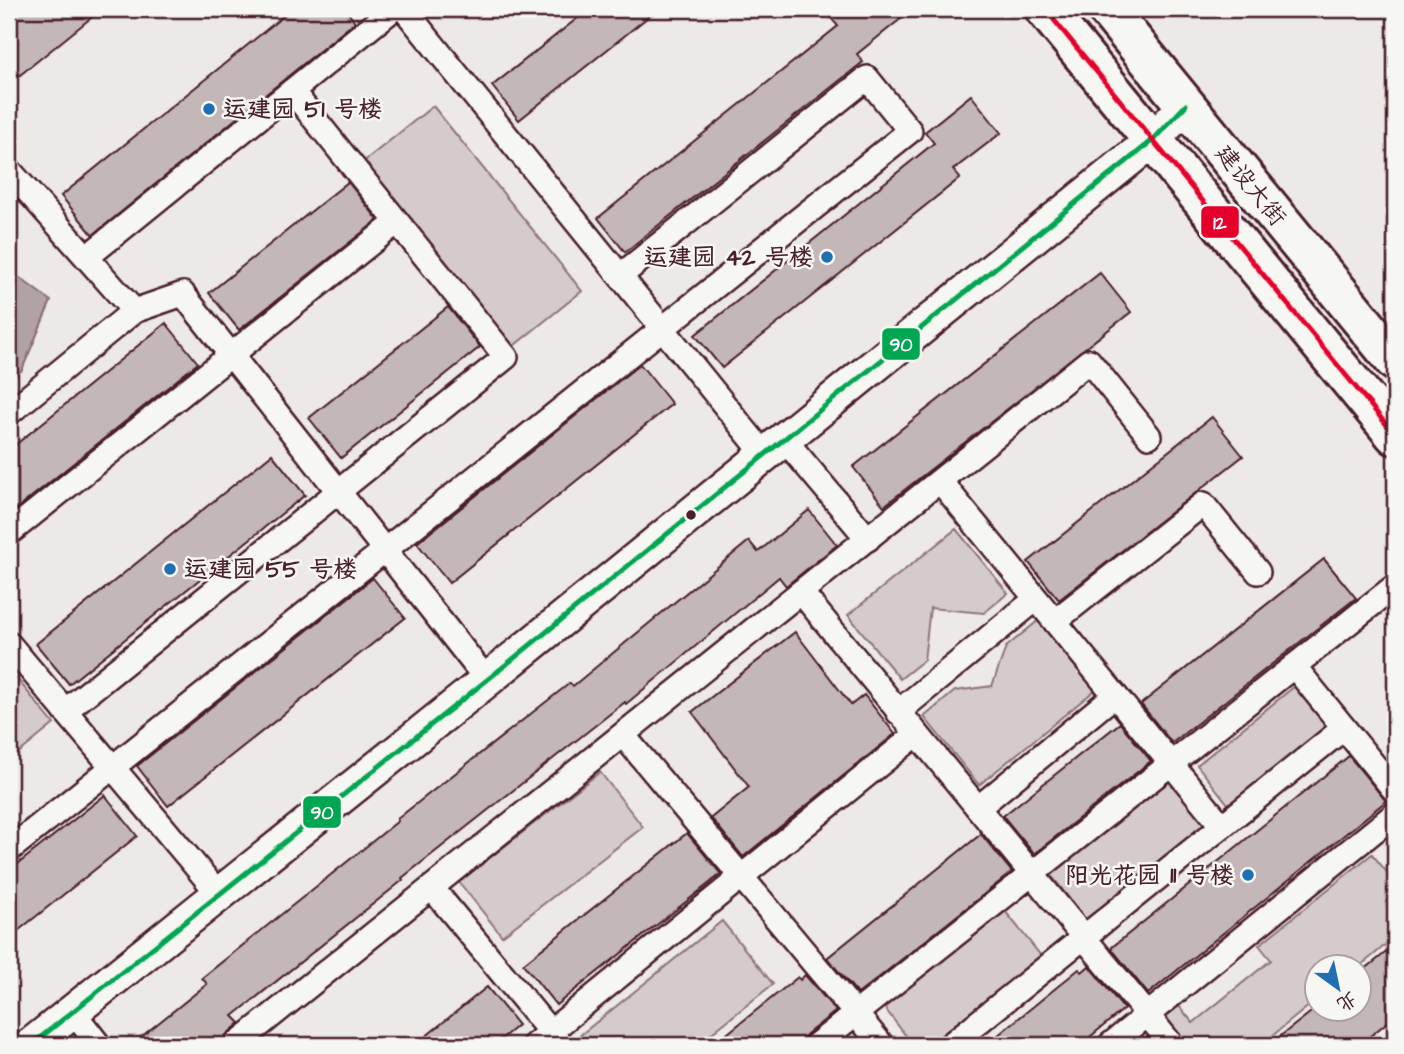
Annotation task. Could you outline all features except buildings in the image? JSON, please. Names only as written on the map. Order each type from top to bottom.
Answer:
[{"type":"highway","name":"建设大街","points":[[1045,9],[1395,435]]},
{"type":"highway","name":"建设大街","points":[[1107,9],[1395,361]]},
{"type":"main road","points":[[31,1045],[487,680],[1153,140],[1186,105]]},
{"type":"street","points":[[87,257],[393,9]]},
{"type":"street","points":[[404,9],[662,328],[774,447],[868,539]]},
{"type":"street","points":[[9,850],[910,131],[867,78],[620,276]]},
{"type":"street","points":[[65,710],[506,357],[292,91]]},
{"type":"street","points":[[9,170],[134,311]]},
{"type":"street","points":[[9,533],[397,222]]},
{"type":"street","points":[[9,413],[134,311],[183,294],[487,680]]},
{"type":"street","points":[[235,1045],[1089,361],[1149,436]]},
{"type":"street","points":[[940,481],[1222,827]]},
{"type":"street","points":[[1055,621],[1203,503],[1258,572]]},
{"type":"street","points":[[816,1045],[1395,586]]},
{"type":"street","points":[[801,592],[1172,1045]]},
{"type":"street","points":[[898,712],[1037,599]]},
{"type":"street","points":[[9,644],[219,894]]},
{"type":"street","points":[[1294,666],[1395,791]]},
{"type":"street","points":[[978,808],[1115,695]]},
{"type":"street","points":[[950,1045],[1344,728]]},
{"type":"street","points":[[432,888],[548,1041],[741,877],[917,734]]},
{"type":"street","points":[[623,735],[882,1045]]},
{"type":"street","points":[[1110,1045],[1395,814]]},
{"type":"street","points":[[73,1012],[99,1045]]},
{"type":"shaded area","points":[[433,106],[582,291],[511,348],[362,163]]},
{"type":"shaded area","points":[[9,270],[51,301],[22,370],[9,382]]},
{"type":"shaded area","points":[[956,529],[1008,593],[984,613],[930,608],[924,660],[900,679],[848,615]]},
{"type":"shaded area","points":[[1039,620],[1095,690],[979,785],[924,717],[955,691],[992,686],[1006,647]]},
{"type":"shaded area","points":[[9,669],[54,724],[9,761]]},
{"type":"shaded area","points":[[1295,686],[1330,730],[1232,809],[1197,765]]},
{"type":"shaded area","points":[[600,772],[643,827],[502,936],[459,882]]},
{"type":"shaded area","points":[[1175,777],[1212,824],[1088,922],[1051,875]]},
{"type":"shaded area","points":[[1372,854],[1395,882],[1395,937],[1372,956],[1372,953],[1302,953],[1302,1011],[1261,1045],[1182,1045],[1161,1020],[1179,1006],[1193,1023],[1271,960],[1259,945]]},
{"type":"shaded area","points":[[1005,911],[1042,957],[930,1045],[913,1045],[883,1006]]},
{"type":"shaded area","points":[[722,921],[773,984],[697,1045],[585,1045],[578,1037]]},
{"type":"transit line","name":"12","points":[[1045,9],[1395,435]]},
{"type":"transit line","name":"90","points":[[31,1045],[487,680],[1153,140],[1186,105]]},
{"type":"place","name":"运建园 51 号楼","points":[[209,109]]},
{"type":"place","name":"运建园 42 号楼","points":[[827,257]]},
{"type":"place","name":"运建园 55 号楼","points":[[170,569]]},
{"type":"place","name":"阳光花园 11 号楼","points":[[1248,875]]}]
